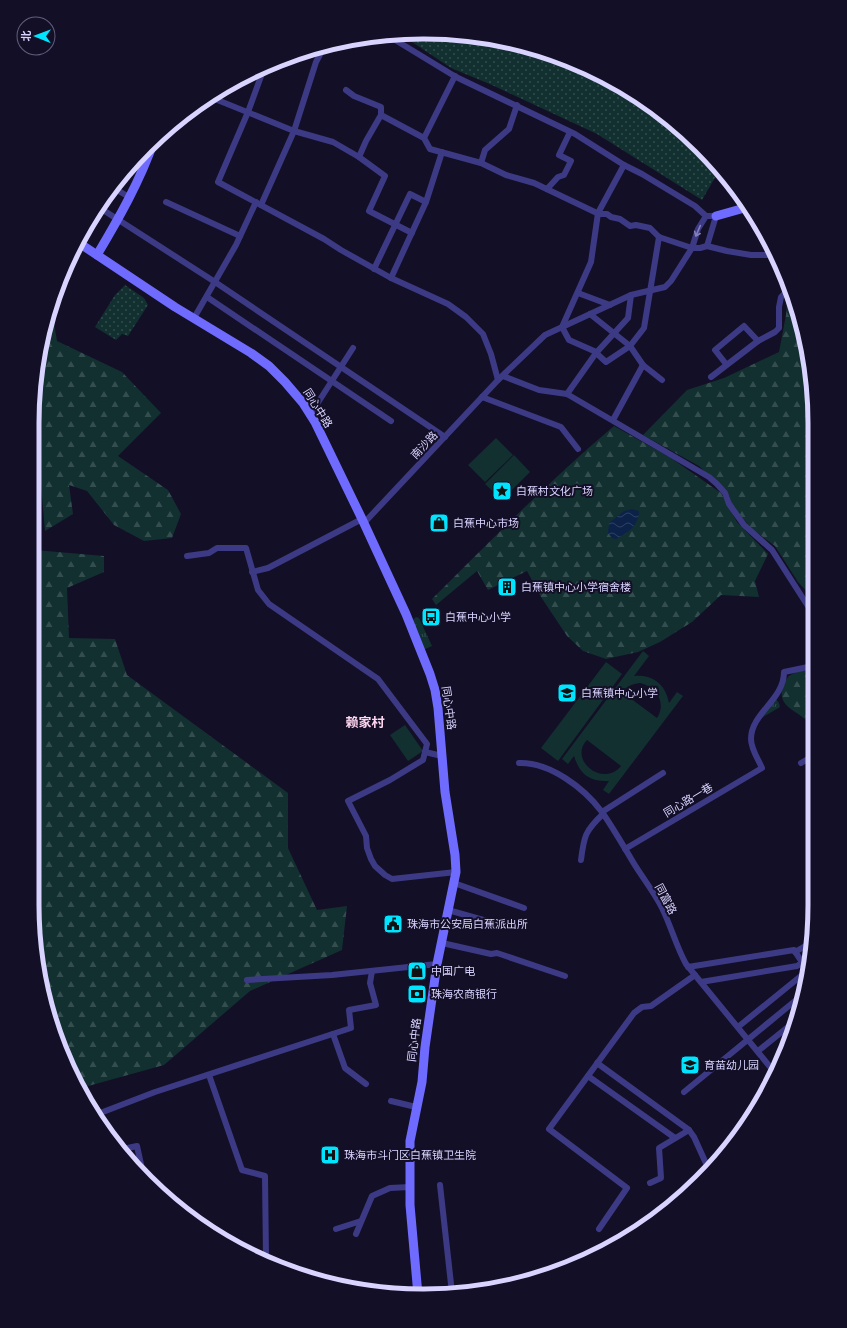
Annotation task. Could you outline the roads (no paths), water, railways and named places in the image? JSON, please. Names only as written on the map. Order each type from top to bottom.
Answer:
[{"type":"street","points":[[396,40],[455,76],[570,132],[689,202],[706,216],[716,216],[742,209]]},
{"type":"street","points":[[194,318],[259,203],[294,131],[316,62],[321,53]]},
{"type":"street","points":[[261,75],[248,112],[218,182],[324,239],[374,269],[448,304],[466,317],[483,334],[501,378],[539,390],[568,394],[709,477],[725,493],[729,504],[744,525],[772,550],[808,606]]},
{"type":"street","points":[[424,138],[455,76]]},
{"type":"street","points":[[346,90],[354,96],[381,107],[380,115],[359,157]]},
{"type":"street","points":[[217,100],[294,131],[333,142],[359,157],[385,176],[370,211],[412,232]]},
{"type":"street","points":[[481,163],[485,150],[509,129],[517,105]]},
{"type":"street","points":[[380,115],[424,138],[430,149],[481,163],[506,175],[527,180],[598,213],[607,214],[611,218],[620,219],[630,226],[636,225],[650,228],[659,236],[692,248],[707,246],[751,255],[769,255]]},
{"type":"street","points":[[547,189],[558,178],[564,175],[571,161],[559,155],[570,132]]},
{"type":"street","points":[[391,278],[426,202],[442,152]]},
{"type":"street","points":[[97,256],[118,219],[146,158]]},
{"type":"street","points":[[624,165],[598,213],[591,262],[562,327],[569,340],[596,353],[606,362],[630,346],[644,328],[659,236]]},
{"type":"street","points":[[117,190],[129,197]]},
{"type":"street","points":[[374,269],[410,194],[426,202]]},
{"type":"street","points":[[166,202],[240,236]]},
{"type":"street","points":[[104,210],[215,282],[445,436]]},
{"type":"street","name":"南沙路","points":[[252,572],[268,568],[363,521],[482,397],[545,335],[631,295],[665,287],[671,281],[692,248],[698,229],[706,216]]},
{"type":"street","points":[[707,246],[716,216]]},
{"type":"street","name":"同心中路","points":[[83,245],[97,256],[251,353],[268,366],[294,392],[310,414],[363,521],[406,614],[430,674],[435,690],[438,708],[445,792],[455,855],[456,872],[437,964],[425,1047],[422,1082],[410,1141],[410,1187],[418,1289]]},
{"type":"street","points":[[578,292],[610,305]]},
{"type":"street","points":[[711,377],[726,364],[779,328],[779,307],[781,297],[785,293]]},
{"type":"street","points":[[568,394],[596,353],[628,318],[631,295]]},
{"type":"street","points":[[207,296],[391,421]]},
{"type":"street","points":[[590,314],[630,346],[643,365],[662,380]]},
{"type":"street","points":[[726,364],[715,350],[744,326],[758,341]]},
{"type":"street","points":[[310,414],[353,348]]},
{"type":"street","points":[[613,420],[643,365]]},
{"type":"street","points":[[482,397],[561,427],[578,449]]},
{"type":"street","points":[[187,556],[209,553],[217,548],[246,548],[258,590],[269,604],[378,679],[427,744],[423,760],[390,780],[348,801],[366,836],[367,848],[371,859],[375,866],[392,879],[456,872]]},
{"type":"street","name":"同心路一巷","points":[[625,849],[762,768],[752,745],[751,739],[754,726],[780,690],[784,672],[808,667]]},
{"type":"street","points":[[425,752],[442,756]]},
{"type":"street","points":[[801,763],[808,759]]},
{"type":"street","name":"同富路","points":[[518,762],[537,764],[555,772],[579,789],[602,813],[662,908],[688,967],[772,1068]]},
{"type":"street","points":[[582,860],[586,834],[602,813],[663,773]]},
{"type":"street","points":[[454,883],[524,908]]},
{"type":"street","points":[[448,910],[501,925]]},
{"type":"street","points":[[442,943],[492,954],[497,953],[565,976]]},
{"type":"street","points":[[795,952],[806,946]]},
{"type":"street","points":[[688,967],[794,950],[802,963],[797,966],[701,982]]},
{"type":"street","points":[[247,980],[372,971],[437,964]]},
{"type":"street","points":[[101,1114],[155,1092],[351,1028],[348,1010],[376,1005],[370,983],[372,971]]},
{"type":"street","points":[[599,1229],[627,1188],[549,1129],[634,1013],[642,1007],[651,1006],[696,975]]},
{"type":"street","points":[[738,1026],[802,975]]},
{"type":"street","points":[[684,1092],[796,1000]]},
{"type":"street","points":[[758,1051],[788,1026]]},
{"type":"street","points":[[333,1034],[345,1068],[366,1084]]},
{"type":"street","points":[[597,1063],[689,1130],[694,1137],[706,1164]]},
{"type":"street","points":[[210,1075],[242,1170],[265,1176],[266,1255]]},
{"type":"street","points":[[588,1076],[675,1138]]},
{"type":"street","points":[[391,1101],[416,1107]]},
{"type":"street","points":[[650,1183],[661,1178],[659,1148],[689,1130]]},
{"type":"street","points":[[126,1148],[137,1146],[141,1165]]},
{"type":"street","points":[[440,1185],[451,1288]]},
{"type":"street","points":[[356,1234],[372,1196],[390,1188],[410,1187]]},
{"type":"street","points":[[336,1229],[361,1221]]},
{"type":"water","points":[[632,509],[639,511],[635,525],[620,537],[616,539],[612,538],[608,533],[609,523],[624,511]]},
{"type":"place","name":"白蕉村文化广场","points":[[502,491]]},
{"type":"place","name":"白蕉中心市场","points":[[439,523]]},
{"type":"place","name":"白蕉镇中心小学宿舍楼","points":[[507,587]]},
{"type":"place","name":"白蕉中心小学","points":[[431,617]]},
{"type":"place","name":"白蕉镇中心小学","points":[[567,693]]},
{"type":"place","name":"珠海市公安局白蕉派出所","points":[[393,924]]},
{"type":"place","name":"中国广电","points":[[417,971]]},
{"type":"place","name":"珠海农商银行","points":[[417,994]]},
{"type":"place","name":"育苗幼儿园","points":[[690,1065]]},
{"type":"place","name":"珠海市斗门区白蕉镇卫生院","points":[[330,1155]]},
{"type":"district","name":"赖家村","points":[[365,722]]}]
